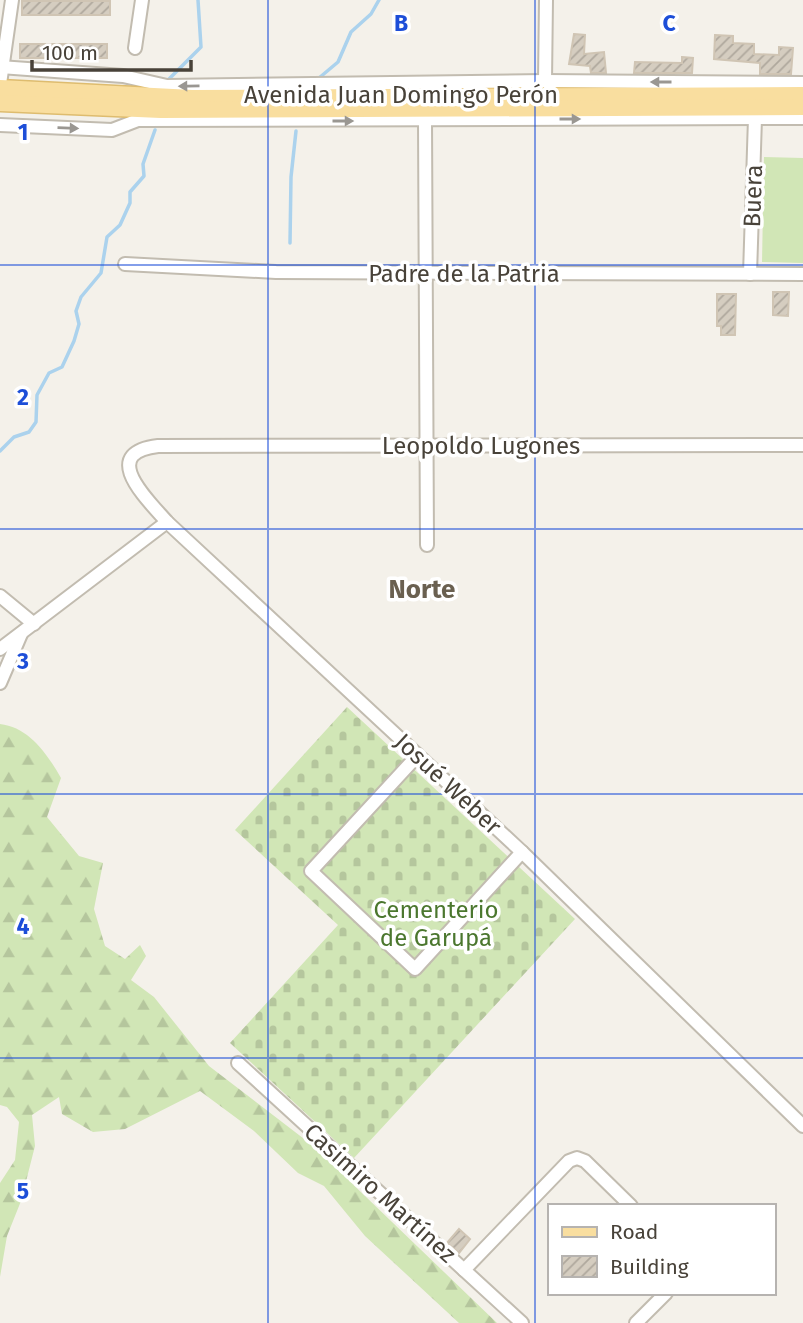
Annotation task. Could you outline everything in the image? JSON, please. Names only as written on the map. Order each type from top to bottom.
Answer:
[{"type":"main road","name":"Avenida Juan Domingo Perón","points":[[0,86],[192,98],[803,95]]},
{"type":"main road","name":"Avenida Juan Domingo Perón","points":[[0,103],[161,110],[803,107]]},
{"type":"street","points":[[0,86],[12,0]]},
{"type":"street","points":[[135,47],[142,0]]},
{"type":"street","points":[[545,0],[545,81]]},
{"type":"street","points":[[2,67],[123,76],[167,86],[545,81],[803,83]]},
{"type":"street","name":"Buera","points":[[750,274],[755,118]]},
{"type":"street","points":[[0,125],[112,130],[138,120],[803,118]]},
{"type":"street","points":[[425,120],[429,446],[427,545]]},
{"type":"street","name":"Padre de la Patria","points":[[125,264],[276,272],[803,274]]},
{"type":"street","name":"Leopoldo Lugones","points":[[159,446],[803,445]]},
{"type":"street","name":"Josué Weber","points":[[159,446],[141,448],[133,455],[129,467],[136,486],[167,522],[522,852],[803,1126]]},
{"type":"street","points":[[0,649],[167,522]]},
{"type":"street","points":[[0,596],[34,624]]},
{"type":"street","points":[[0,683],[21,634]]},
{"type":"street","points":[[418,755],[311,871],[415,969],[522,852]]},
{"type":"street","name":"Casimiro Martínez","points":[[238,1063],[522,1323]]},
{"type":"street","points":[[464,1270],[569,1161],[577,1158],[585,1161],[629,1204]]},
{"type":"street","points":[[636,1323],[664,1295]]},
{"type":"green space","points":[[764,157],[803,158],[803,263],[762,262]]},
{"type":"green space","name":"Cementerio de Garupá","points":[[347,707],[575,919],[354,1158],[230,1043],[338,925],[235,830]]},
{"type":"green space","points":[[0,724],[20,730],[29,736],[44,752],[61,778],[47,817],[79,856],[103,863],[94,909],[105,946],[125,959],[140,945],[146,956],[131,980],[154,997],[209,1066],[312,1145],[497,1323],[459,1323],[365,1236],[324,1186],[298,1173],[254,1131],[200,1091],[125,1129],[93,1132],[62,1114],[59,1097],[32,1115],[35,1146],[21,1201],[7,1236],[0,1277],[0,1183],[15,1160],[19,1122],[7,1107],[0,1105]]},
{"type":"building","points":[[22,1],[110,1],[110,15],[22,15]]},
{"type":"building","points":[[574,34],[585,35],[584,54],[604,52],[606,73],[591,73],[590,66],[569,64]]},
{"type":"building","points":[[715,35],[733,36],[733,43],[754,44],[754,54],[779,55],[779,47],[793,48],[791,74],[760,74],[760,63],[714,59]]},
{"type":"building","points":[[20,44],[107,44],[107,58],[20,58]]},
{"type":"building","points":[[682,57],[693,58],[692,73],[634,73],[635,62],[682,63]]},
{"type":"building","points":[[773,292],[789,292],[788,316],[773,315]]},
{"type":"building","points":[[717,294],[736,294],[735,335],[721,335],[721,326],[717,326]]},
{"type":"building","points":[[459,1229],[470,1239],[459,1253],[447,1243]]},
{"type":"waterway","points":[[169,79],[201,47],[198,0]]},
{"type":"waterway","points":[[319,78],[338,62],[351,32],[371,14],[379,0]]},
{"type":"waterway","points":[[0,451],[14,437],[29,432],[36,422],[37,395],[49,373],[62,367],[74,341],[79,324],[76,311],[81,297],[101,273],[107,237],[120,225],[130,203],[130,192],[144,176],[143,164],[155,130]]},
{"type":"waterway","points":[[290,243],[291,177],[296,131]]},
{"type":"district","name":"Norte","points":[[422,589]]}]
